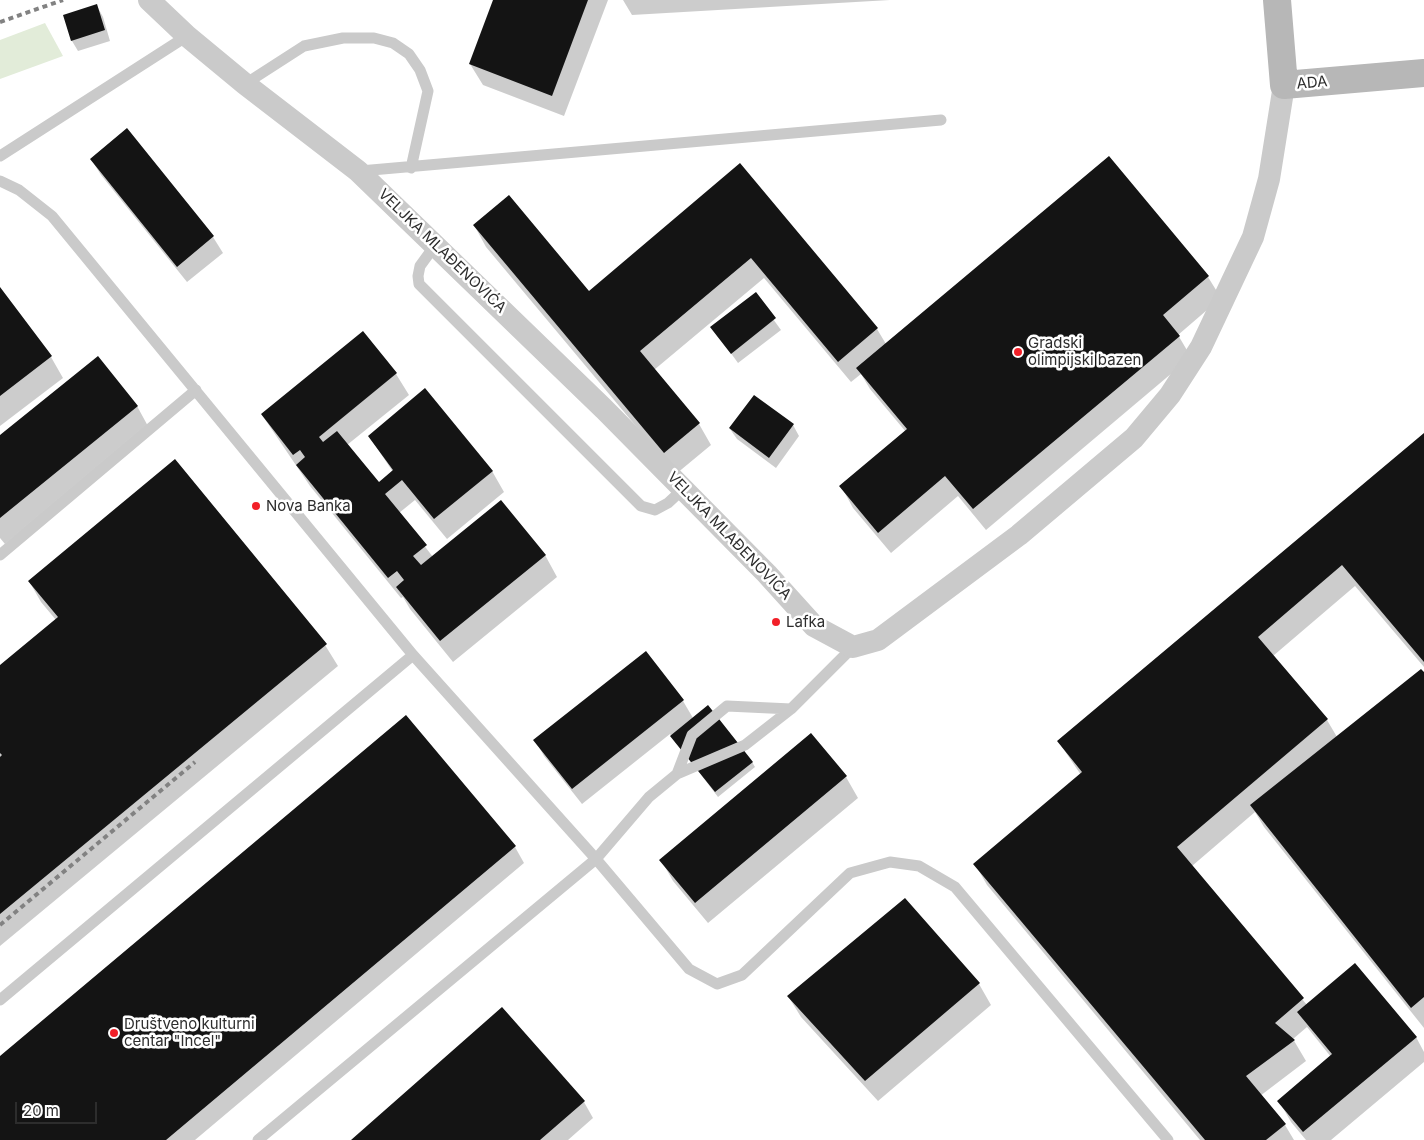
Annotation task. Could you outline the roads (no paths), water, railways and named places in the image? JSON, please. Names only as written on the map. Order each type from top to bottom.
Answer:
[{"type":"street","name":"VELJKA MLAĐENOVIĆA","points":[[149,0],[245,84],[358,171],[436,244],[683,489],[814,626],[853,647]]},
{"type":"street","name":"ADA","points":[[1277,0],[1284,85],[1424,73]]},
{"type":"street","points":[[853,647],[878,640],[1019,535],[1134,438],[1170,395],[1201,346],[1253,237],[1269,179],[1284,85]]},
{"type":"lane","points":[[0,156],[188,36]]},
{"type":"lane","points":[[245,84],[304,46],[343,38],[374,38],[393,42],[409,54],[420,70],[428,91],[411,168]]},
{"type":"lane","points":[[358,171],[411,168],[941,120]]},
{"type":"lane","points":[[0,181],[19,190],[52,216],[413,655],[596,859],[689,969],[717,984],[742,975],[850,873],[890,862],[919,866],[955,887],[1168,1140]]},
{"type":"lane","points":[[436,244],[420,266],[419,284],[641,506],[655,510],[668,503],[683,489]]},
{"type":"lane","points":[[0,556],[196,390]]},
{"type":"lane","points":[[258,1140],[596,859],[649,797],[677,774],[745,745],[791,709],[853,647]]},
{"type":"lane","points":[[0,1000],[413,655]]},
{"type":"lane","points":[[677,774],[692,735],[727,706],[791,709]]},
{"type":"railway","points":[[0,22],[63,0]]},
{"type":"railway","points":[[0,925],[195,762]]},
{"type":"place","name":"Gradski olimpijski bazen","points":[[1018,352]]},
{"type":"place","name":"Nova Banka","points":[[256,506]]},
{"type":"place","name":"Lafka","points":[[776,622]]},
{"type":"place","name":"Društveno kulturni centar \"Incel\"","points":[[114,1033]]}]
